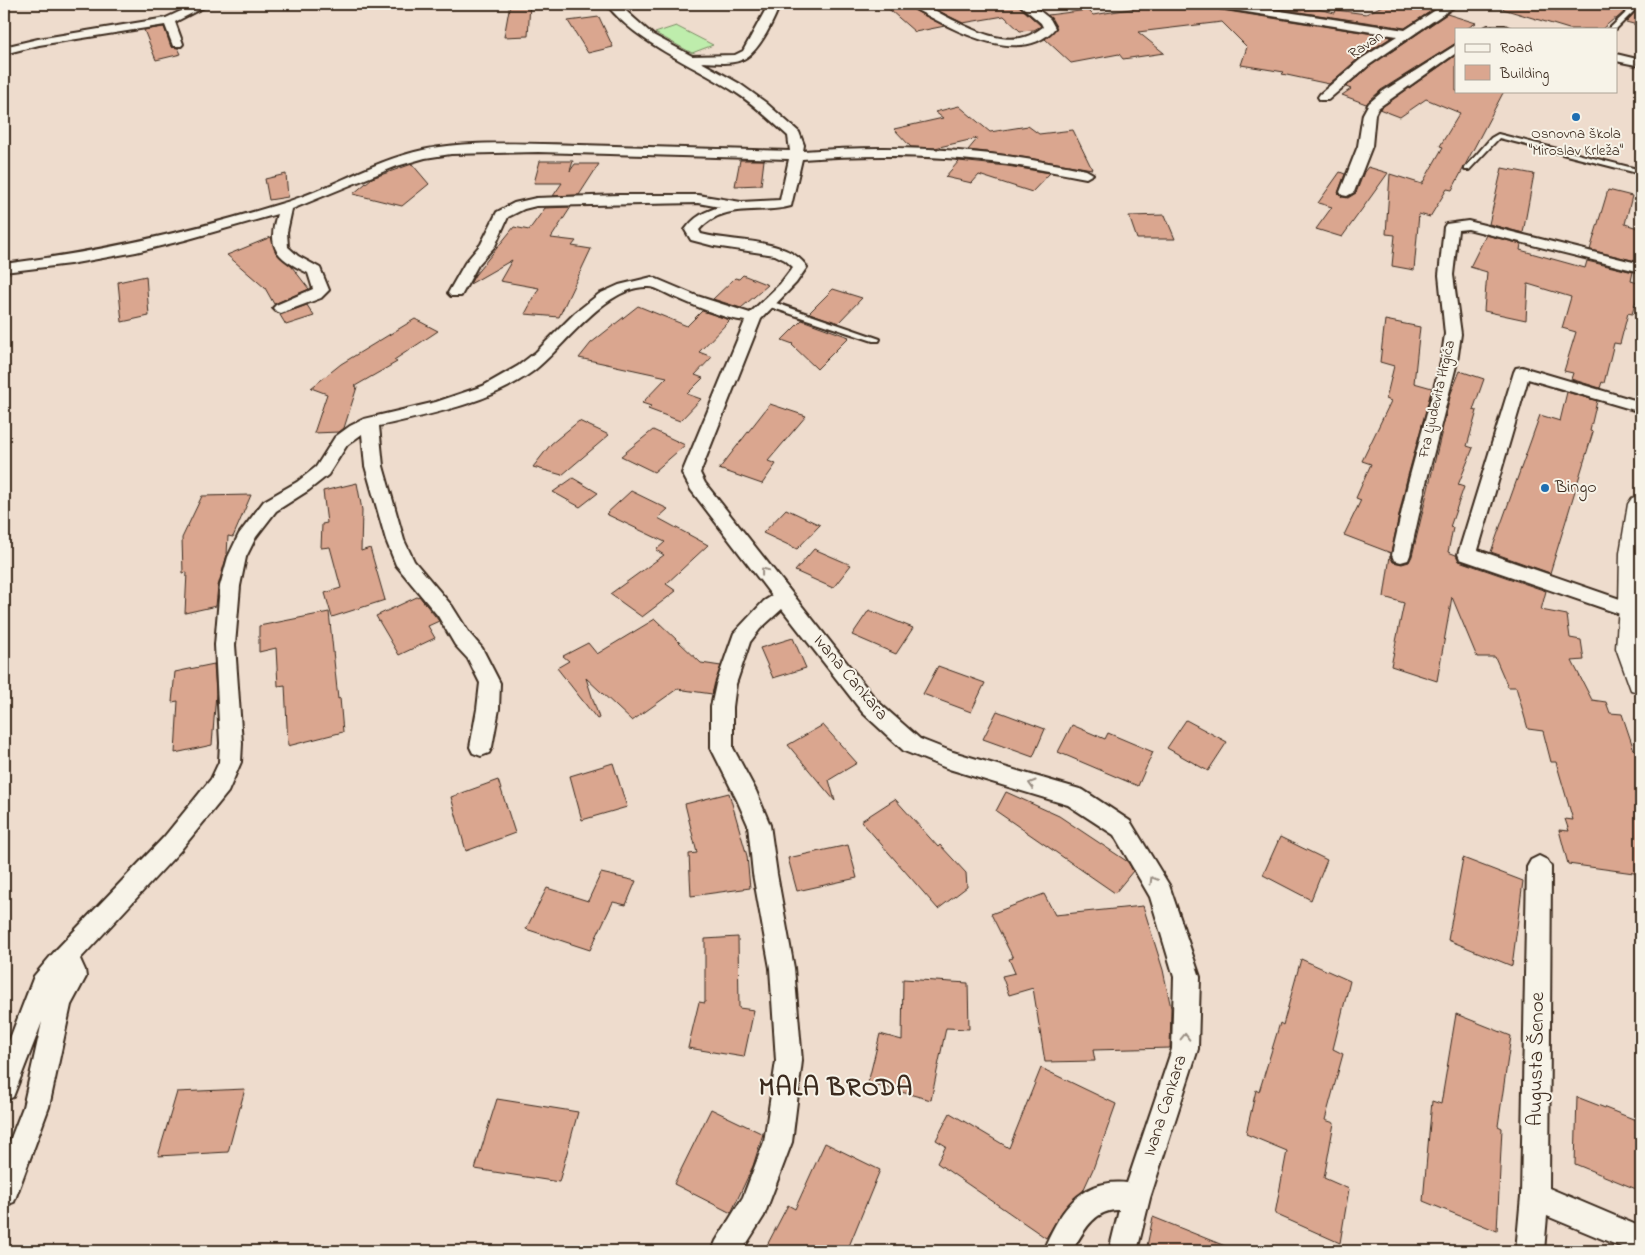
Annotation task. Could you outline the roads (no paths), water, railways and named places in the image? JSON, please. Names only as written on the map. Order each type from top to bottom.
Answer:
[{"type":"main road","points":[[1641,504],[1633,553],[1633,611],[1630,648],[1641,682]]},
{"type":"street","points":[[4,51],[38,42],[168,20],[204,4]]},
{"type":"street","points":[[612,4],[649,37],[736,87],[761,105],[794,135],[797,145],[796,155]]},
{"type":"street","points":[[692,61],[696,59],[737,58],[747,53],[768,19],[772,9],[768,4]]},
{"type":"street","points":[[915,4],[983,38],[1010,41],[1039,37],[1049,28],[1046,21],[1025,4]]},
{"type":"street","points":[[1215,4],[1408,34]]},
{"type":"street","name":"Ravan","points":[[1324,97],[1365,62],[1452,4]]},
{"type":"street","points":[[168,20],[177,44]]},
{"type":"street","points":[[1347,192],[1365,146],[1369,114],[1373,106],[1386,95],[1455,49]]},
{"type":"street","points":[[1618,58],[1641,64]]},
{"type":"street","points":[[4,268],[64,261],[177,237],[286,207],[392,163],[424,154],[451,150],[538,148],[796,155],[857,152],[972,156],[1086,174]]},
{"type":"street","name":"Ivana Cankara","points":[[796,155],[787,202],[781,205],[745,206],[709,215],[697,223],[692,230],[696,237],[714,242],[777,251],[795,260],[800,267],[796,276],[754,318],[691,473],[697,486],[870,707],[912,745],[949,760],[1075,797],[1122,828],[1161,893],[1187,978],[1185,1049],[1136,1198],[1123,1251]]},
{"type":"street","points":[[456,293],[472,263],[488,246],[502,215],[519,206],[536,202],[568,200],[698,199],[745,206]]},
{"type":"street","points":[[281,308],[316,295],[321,290],[315,271],[284,254],[279,244],[279,228],[286,207]]},
{"type":"street","name":"Fra Ljudevita Hrgića","points":[[1401,556],[1417,483],[1449,362],[1453,334],[1446,274],[1451,227],[1468,226],[1641,268]]},
{"type":"street","points":[[4,1088],[43,986],[64,959],[172,844],[220,785],[230,762],[231,743],[225,645],[230,586],[237,557],[248,534],[270,506],[303,486],[322,471],[342,442],[356,430],[370,423],[440,406],[489,390],[524,370],[542,356],[580,316],[604,297],[624,288],[652,282],[692,299],[754,318]]},
{"type":"street","points":[[1633,611],[1467,554],[1522,372],[1641,407]]},
{"type":"street","points":[[370,423],[374,466],[395,540],[406,565],[445,611],[462,639],[475,654],[490,683],[488,709],[481,747]]},
{"type":"street","points":[[726,1251],[754,1206],[778,1142],[789,1061],[782,968],[765,874],[759,825],[748,798],[722,748],[722,707],[726,684],[741,639],[772,606],[785,598]]},
{"type":"street","name":"Augusta Šenoe","points":[[1530,1251],[1535,1196],[1539,868]]},
{"type":"street","points":[[4,1192],[36,1107],[59,1002],[73,977],[73,970],[64,959]]},
{"type":"street","points":[[1057,1251],[1066,1232],[1082,1209],[1097,1200],[1110,1196],[1136,1198]]},
{"type":"street","points":[[1535,1196],[1641,1241]]},
{"type":"lane","points":[[1613,28],[1638,4]]},
{"type":"lane","points":[[1467,169],[1493,139],[1498,136],[1641,172]]},
{"type":"lane","points":[[767,303],[876,339]]},
{"type":"place","name":"Osnovna škola \"Miroslav Krleža\"","points":[[1576,117]]},
{"type":"place","name":"Bingo","points":[[1545,488]]},
{"type":"district","name":"MALA BRODA","points":[[836,1089]]}]
